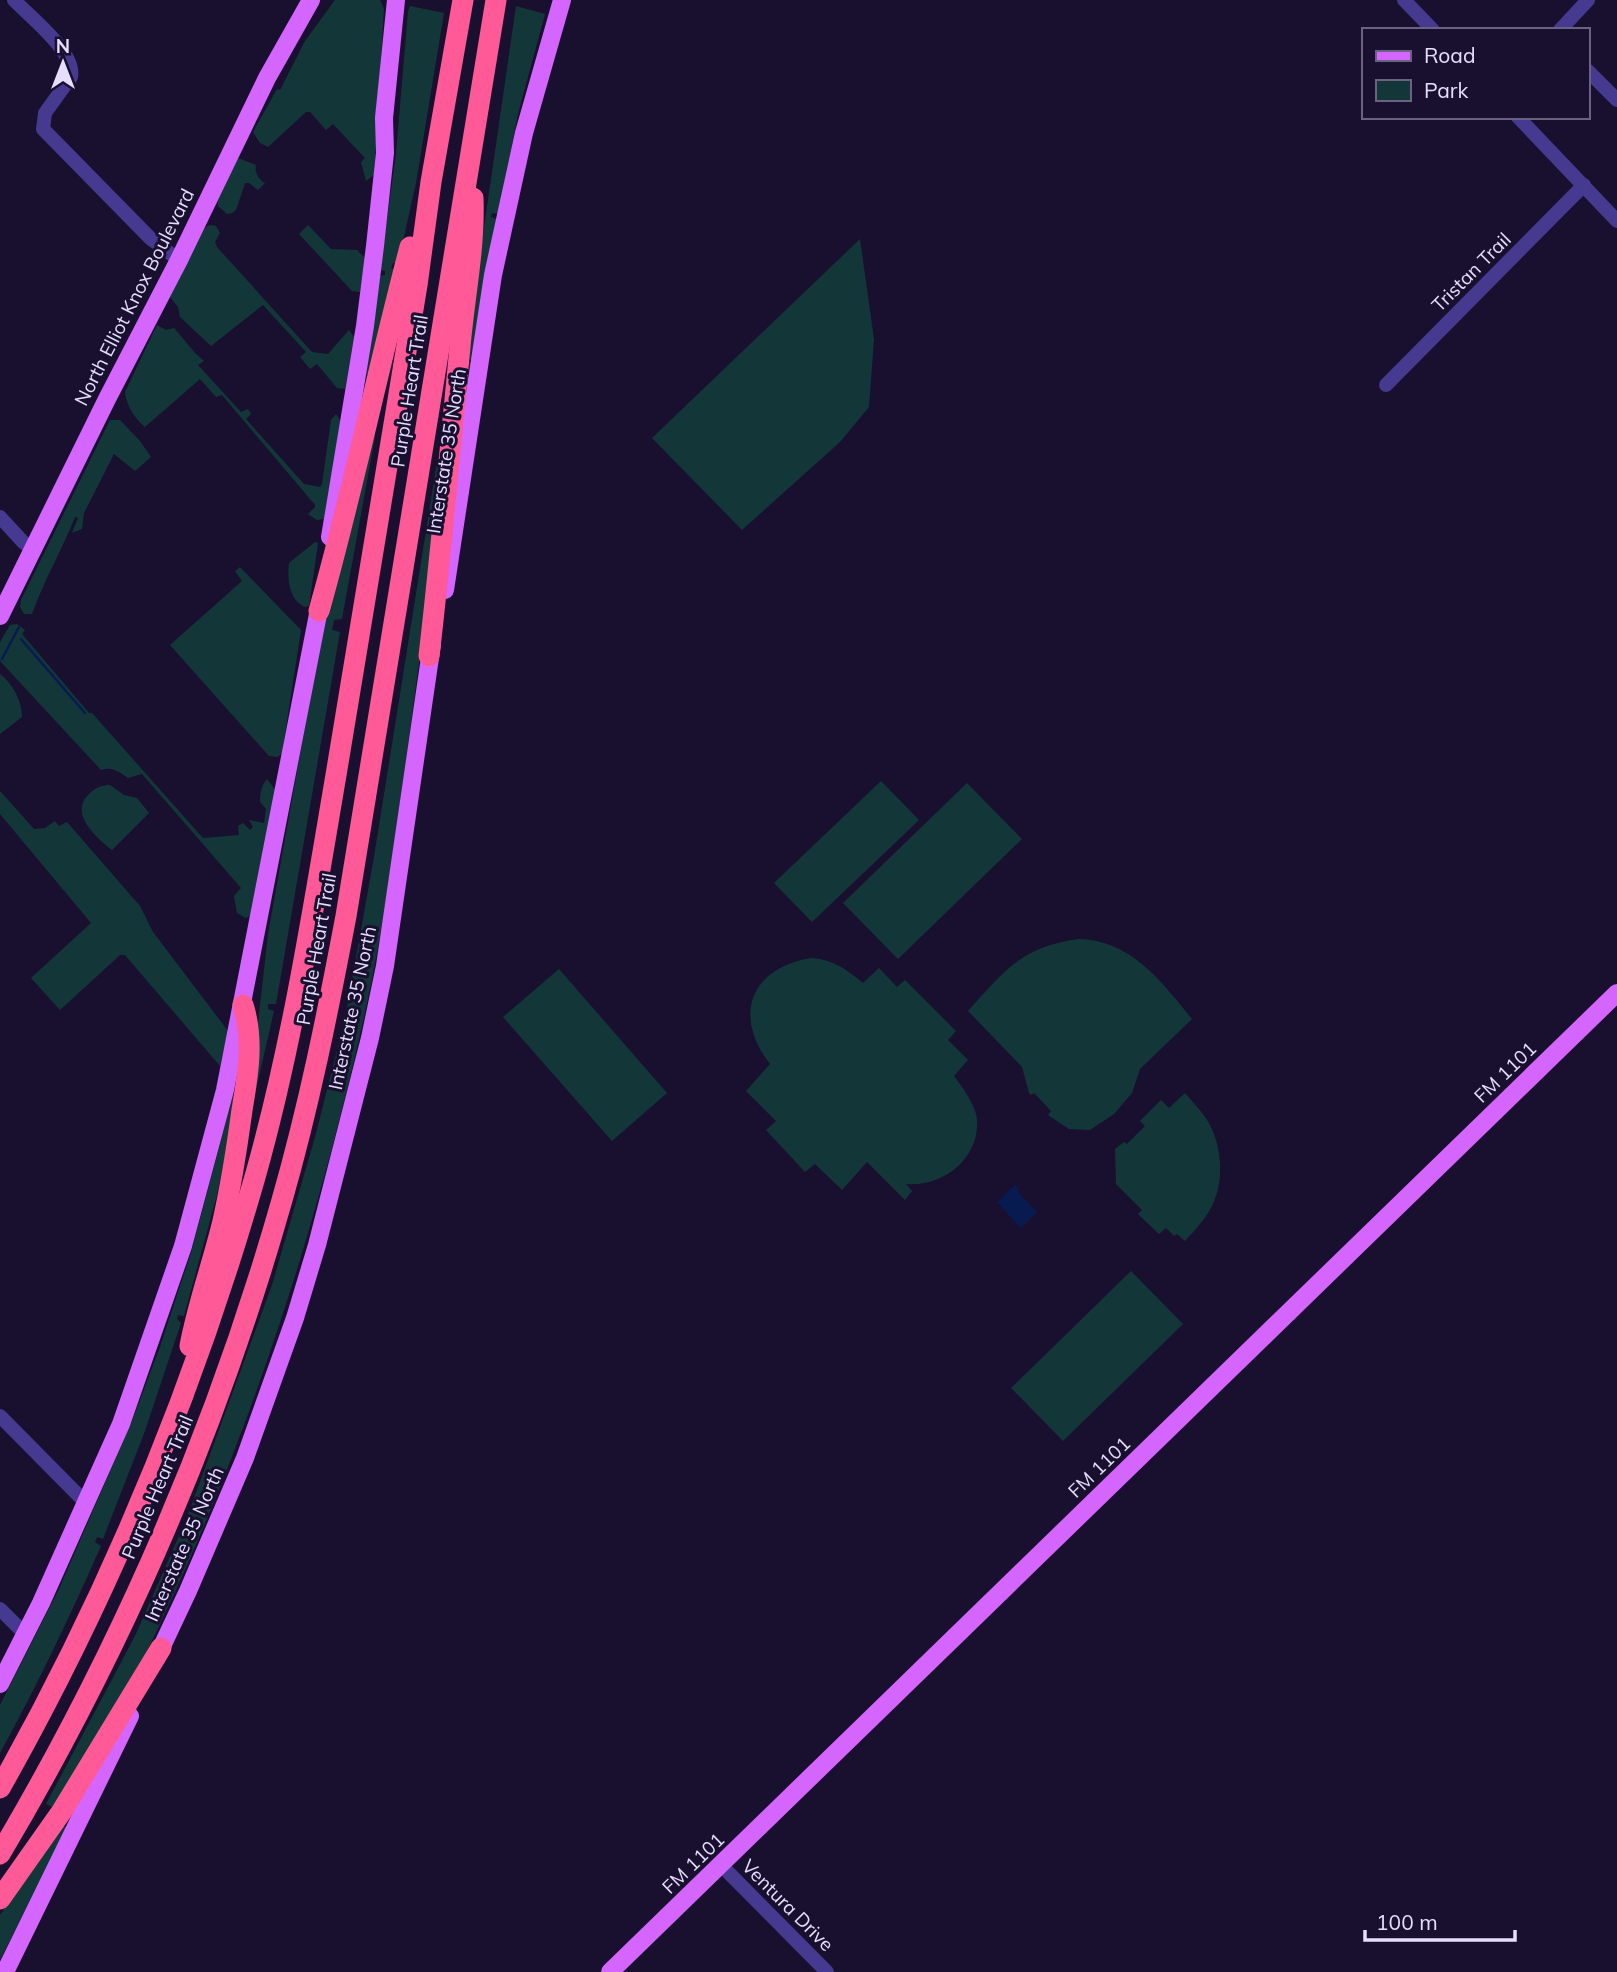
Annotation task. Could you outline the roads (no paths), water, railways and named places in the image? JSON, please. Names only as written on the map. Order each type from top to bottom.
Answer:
[{"type":"highway","name":"Purple Heart Trail","points":[[0,1788],[36,1725],[95,1606],[177,1413],[228,1268],[256,1174],[292,1025],[306,950],[417,285],[431,182],[463,3]]},
{"type":"highway","name":"Purple Heart Trail","points":[[0,1854],[89,1692],[135,1599],[170,1518],[209,1423],[256,1288],[282,1199],[325,1027],[345,916],[495,6]]},
{"type":"highway","points":[[429,656],[444,531],[462,318],[475,228],[472,156]]},
{"type":"highway","points":[[319,611],[405,267],[431,182]]},
{"type":"highway","points":[[177,1413],[196,1314],[223,1219],[239,1134],[249,1054],[249,1024],[243,1005]]},
{"type":"highway","points":[[0,1899],[83,1778],[161,1648]]},
{"type":"main road","name":"North Elliot Knox Boulevard","points":[[0,616],[272,69],[311,0]]},
{"type":"main road","points":[[389,0],[395,19]]},
{"type":"main road","points":[[0,1684],[87,1504],[121,1424],[168,1293],[211,1148],[243,1005],[319,611],[365,326],[385,153],[384,118],[396,0]]},
{"type":"main road","points":[[395,19],[403,0]]},
{"type":"main road","points":[[550,34],[552,0]]},
{"type":"main road","name":"Interstate 35 North","points":[[5,1972],[161,1648],[245,1458],[295,1318],[320,1233],[370,1038],[385,966],[429,656],[447,584],[493,275],[524,134],[550,34],[562,0]]},
{"type":"main road","name":"FM 1101","points":[[610,1972],[1617,993]]},
{"type":"street","points":[[13,0],[67,54],[72,71],[71,77],[45,113],[43,129],[151,239],[179,260]]},
{"type":"street","points":[[1404,0],[1431,28]]},
{"type":"street","points":[[1562,28],[1588,0]]},
{"type":"street","points":[[1589,72],[1617,100]]},
{"type":"street","points":[[1520,119],[1617,221]]},
{"type":"street","name":"Tristan Trail","points":[[1386,385],[1584,186]]},
{"type":"street","points":[[0,517],[32,549]]},
{"type":"street","points":[[0,1416],[87,1504]]},
{"type":"street","points":[[0,1609],[25,1634]]},
{"type":"street","name":"Ventura Drive","points":[[721,1865],[827,1972]]},
{"type":"water","points":[[1015,1185],[1019,1189],[1017,1191],[1037,1212],[1021,1228],[997,1202]]},
{"type":"waterway","points":[[2,659],[19,627]]},
{"type":"waterway","points":[[21,639],[85,713]]}]
